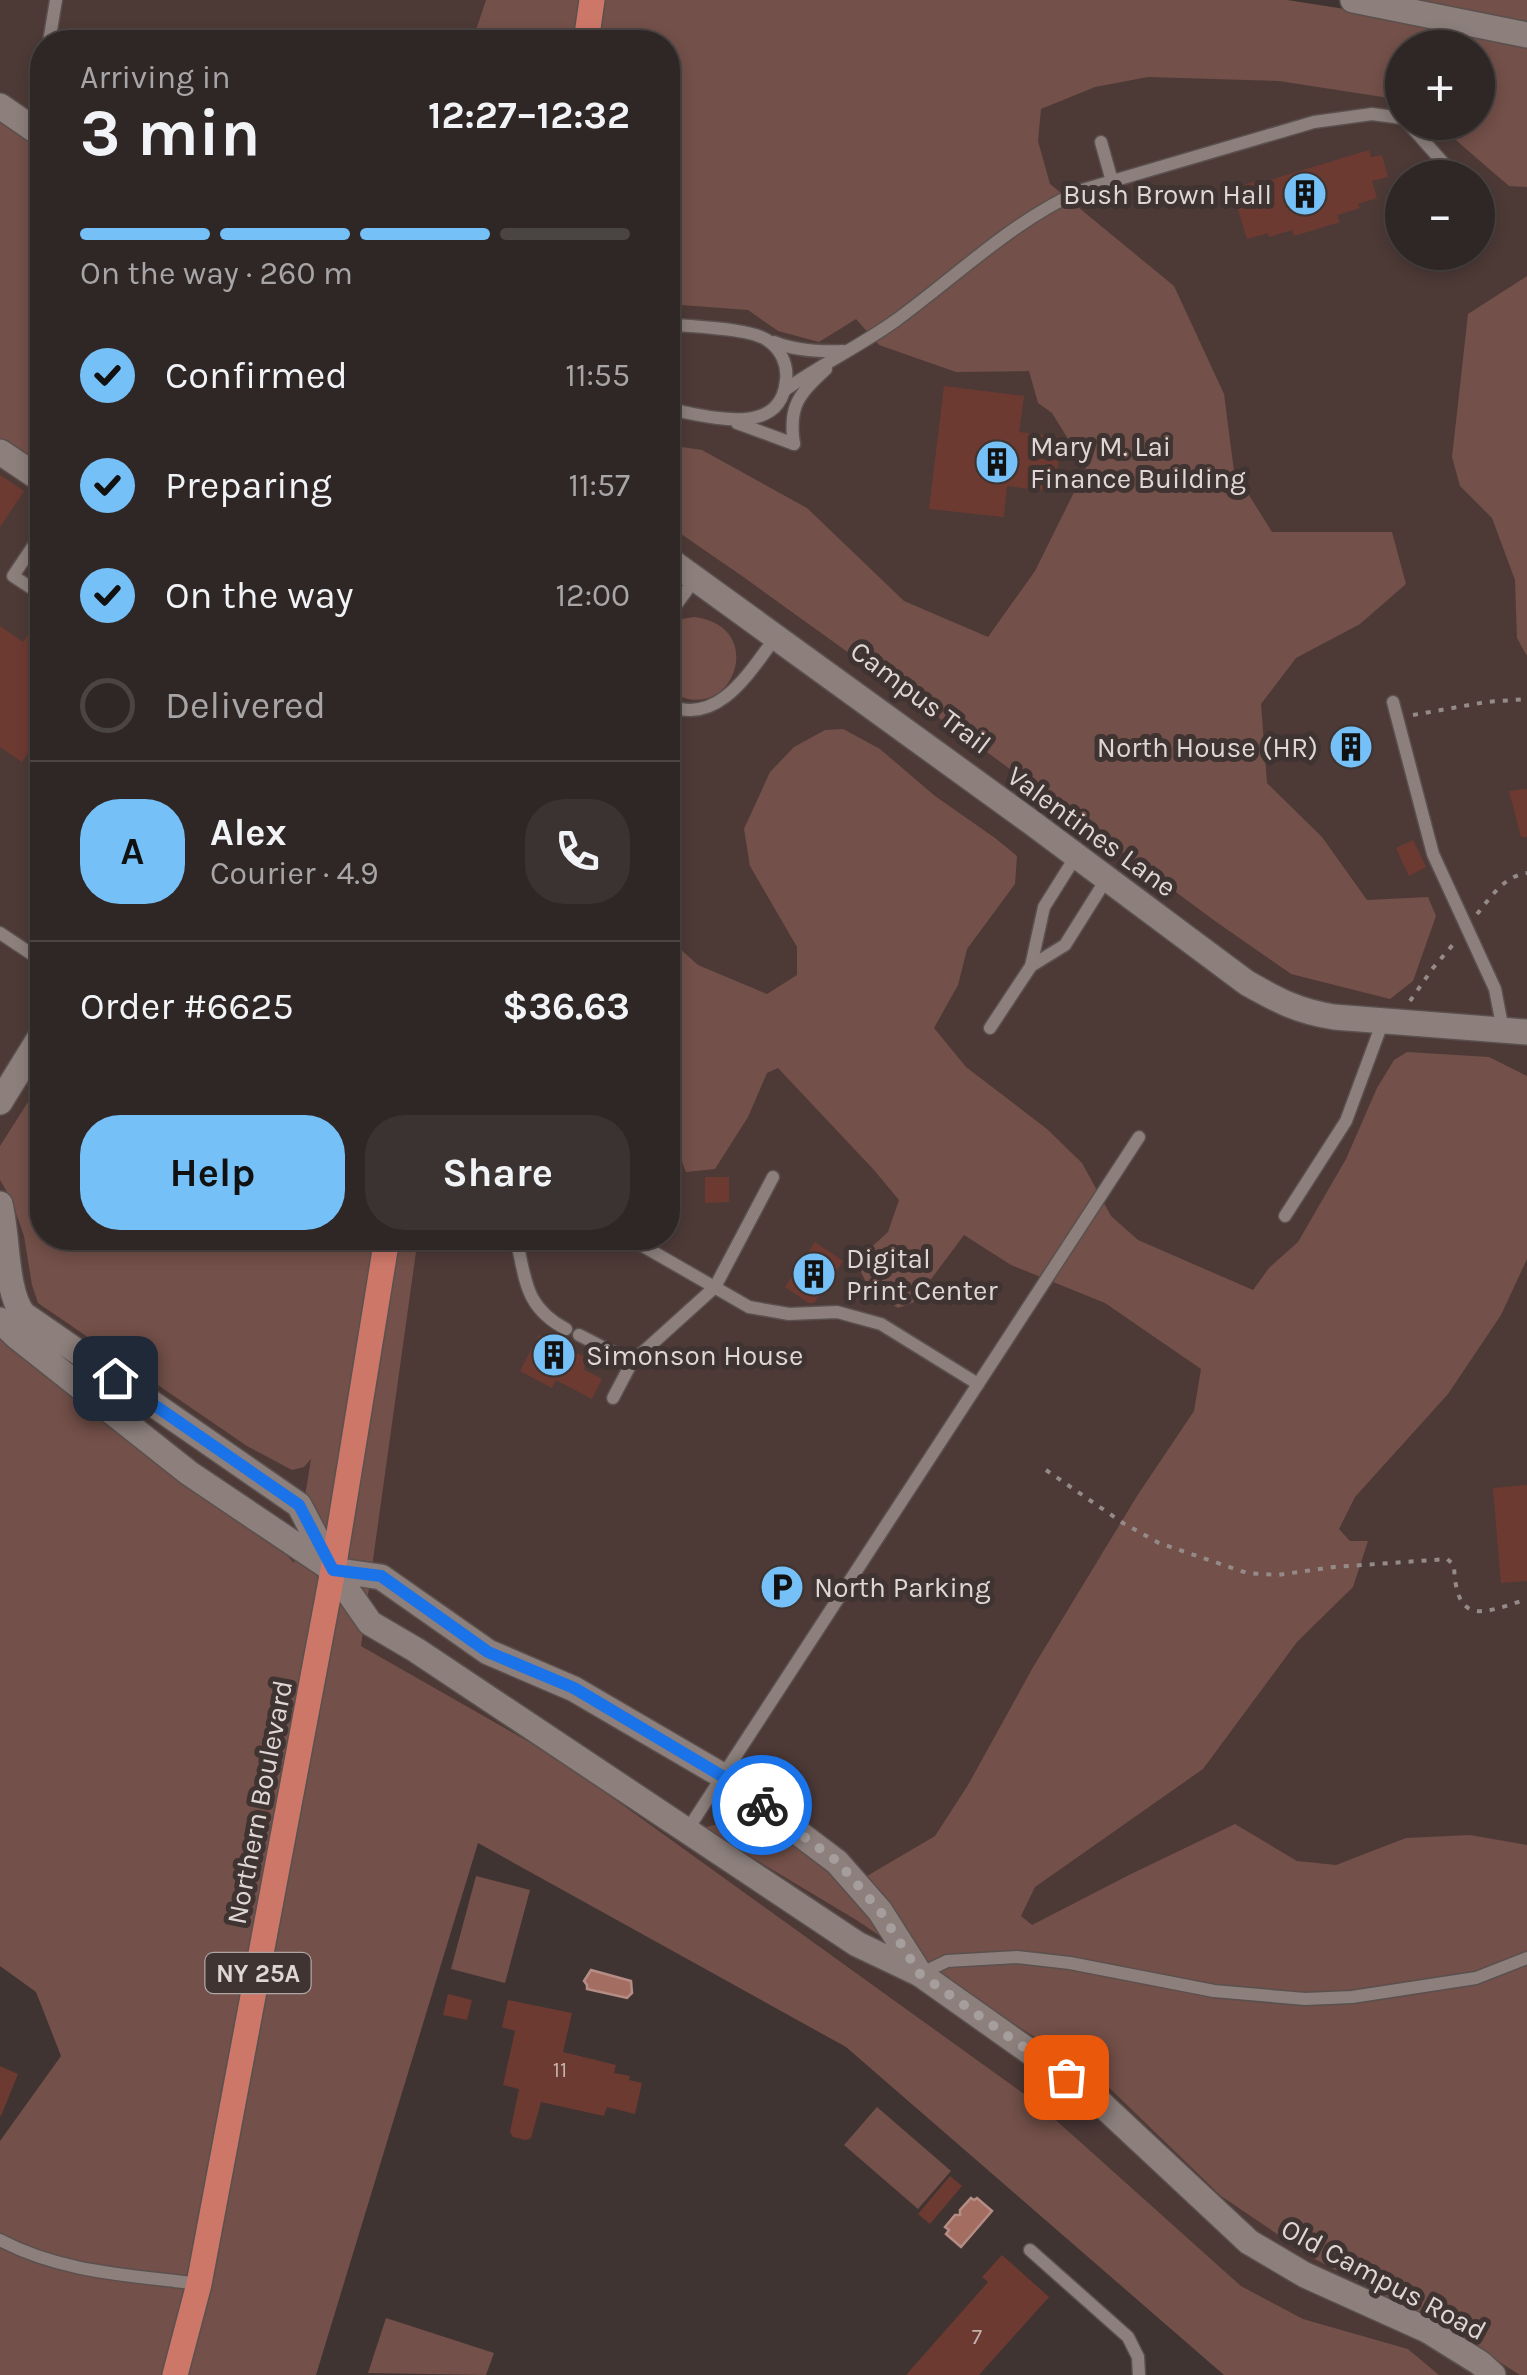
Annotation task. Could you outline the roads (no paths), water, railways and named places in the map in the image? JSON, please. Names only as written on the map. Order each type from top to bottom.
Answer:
[{"type":"main road","points":[[588,30],[592,0]]},
{"type":"main road","name":"Northern Boulevard","points":[[175,2375],[200,2284],[333,1570],[385,1250]]},
{"type":"street","points":[[1353,0],[1527,35]]},
{"type":"street","points":[[0,106],[30,127]]},
{"type":"street","points":[[0,452],[30,472]]},
{"type":"street","name":"Valentines Lane","points":[[680,568],[1247,983],[1280,1002],[1302,1012],[1334,1018],[1393,1017],[1515,1031]]},
{"type":"street","points":[[0,1102],[30,1053]]},
{"type":"street","points":[[0,1204],[10,1278],[16,1305],[23,1314],[299,1505],[333,1570]]},
{"type":"street","points":[[0,1320],[189,1473],[333,1570]]},
{"type":"street","name":"Old Campus Road","points":[[333,1570],[381,1576],[488,1652],[574,1688],[722,1776],[838,1862],[880,1911],[920,1974]]},
{"type":"street","name":"Old Campus Road","points":[[333,1570],[370,1623],[858,1944],[920,1974],[1095,2098],[1249,2242],[1304,2275],[1427,2330],[1480,2362],[1493,2375]]},
{"type":"lane","points":[[51,30],[56,0]]},
{"type":"lane","points":[[784,390],[890,324],[1023,221],[1053,203],[1082,190],[1314,122],[1372,114],[1385,116]]},
{"type":"lane","points":[[1423,140],[1441,160]]},
{"type":"lane","points":[[1101,142],[1112,181]]},
{"type":"lane","points":[[680,325],[753,334],[788,348],[845,351]]},
{"type":"lane","points":[[680,411],[754,419],[768,413],[778,403],[787,376],[777,349],[766,339]]},
{"type":"lane","points":[[726,418],[794,444],[791,423],[801,395],[845,351]]},
{"type":"lane","points":[[30,551],[13,576],[30,587]]},
{"type":"lane","points":[[680,600],[695,579]]},
{"type":"lane","points":[[680,710],[696,711],[724,699],[775,638]]},
{"type":"lane","points":[[1393,702],[1432,854],[1515,1031]]},
{"type":"lane","points":[[990,1028],[1031,966],[1044,907],[1076,856]]},
{"type":"lane","points":[[1031,966],[1065,945],[1107,878]]},
{"type":"lane","points":[[0,934],[30,953]]},
{"type":"lane","points":[[1285,1216],[1346,1122],[1393,1017]]},
{"type":"lane","points":[[688,1829],[1139,1137]]},
{"type":"lane","points":[[614,1398],[632,1362],[715,1287],[774,1176]]},
{"type":"lane","points":[[519,1250],[528,1288],[544,1316],[632,1362]]},
{"type":"lane","points":[[650,1250],[749,1306],[789,1314],[837,1312],[881,1324],[978,1384]]},
{"type":"lane","points":[[920,1974],[947,1960],[1017,1957],[1070,1962],[1214,1991],[1305,1999],[1352,1997],[1476,1978],[1527,1958]]},
{"type":"lane","points":[[0,2240],[42,2260],[67,2266],[200,2284]]},
{"type":"lane","points":[[1030,2250],[1128,2338],[1138,2357],[1139,2375]]},
{"type":"place","name":"Bush Brown Hall","points":[[1305,194]]},
{"type":"place","name":"Mary M. Lai Finance Building","points":[[997,462]]},
{"type":"place","name":"North House (HR)","points":[[1351,747]]},
{"type":"place","name":"Digital Print Center","points":[[814,1274]]},
{"type":"place","name":"Simonson House","points":[[554,1355]]},
{"type":"place","name":"North Parking","points":[[782,1587]]}]
